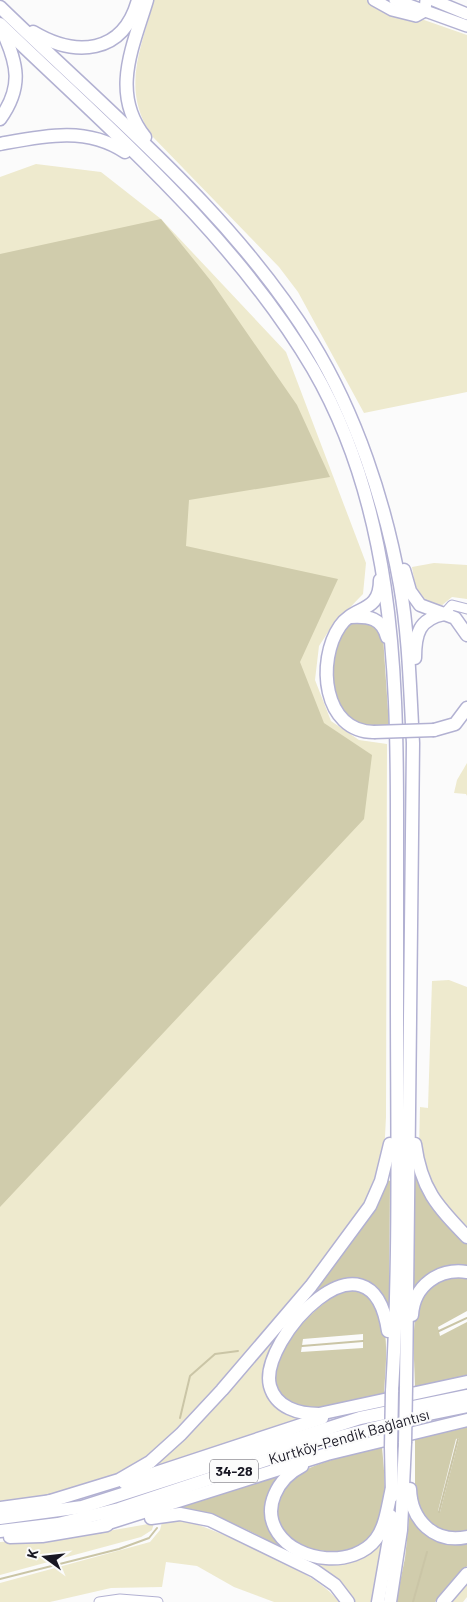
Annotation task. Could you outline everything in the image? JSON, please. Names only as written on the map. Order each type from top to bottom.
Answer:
[{"type":"highway","points":[[14,20],[56,45],[66,48],[91,48],[108,41],[121,32],[132,16],[138,0]]},
{"type":"highway","points":[[147,0],[127,73],[126,94],[130,112],[138,129],[236,239],[283,299],[313,343],[346,408],[369,466],[413,596],[420,605],[459,622],[467,635]]},
{"type":"highway","points":[[0,7],[171,168]]},
{"type":"highway","points":[[0,25],[10,46],[16,74],[13,98],[0,119]]},
{"type":"highway","points":[[0,25],[161,180],[240,263],[293,336],[315,373],[340,424],[359,478],[379,547],[389,608],[396,688],[400,1366]]},
{"type":"highway","points":[[0,144],[63,134],[94,137],[122,150],[161,180]]},
{"type":"highway","points":[[369,466],[400,586],[409,660],[413,743]]},
{"type":"highway","points":[[379,547],[380,585],[378,595],[368,608],[348,618],[336,633],[328,653],[327,676],[332,702],[339,717],[348,726],[360,731],[434,730],[455,724],[467,708]]},
{"type":"highway","points":[[400,1366],[410,1118],[413,743],[416,636],[426,621],[444,614]]},
{"type":"highway","points":[[348,618],[370,617],[382,624],[387,637],[396,688]]},
{"type":"highway","points":[[44,1503],[119,1480],[150,1462],[165,1450],[222,1390],[305,1293],[370,1206],[382,1182],[390,1147],[397,1080]]},
{"type":"highway","points":[[410,1118],[416,1156],[426,1187],[439,1209],[467,1237]]},
{"type":"highway","points":[[378,1602],[389,1539],[392,1488],[392,1391],[400,1366],[412,1311],[420,1290],[426,1283],[443,1273],[467,1272]]},
{"type":"highway","points":[[390,1602],[401,1530],[405,1443],[406,1387],[385,1310],[370,1291],[350,1284],[333,1288],[308,1307],[290,1329],[270,1368],[270,1385],[276,1398],[288,1408],[304,1414],[318,1414],[348,1409],[467,1382]]},
{"type":"highway","name":"Kurtköy-Pendik Bağlantısı","points":[[0,1518],[82,1507],[360,1418],[467,1396]]},
{"type":"highway","name":"Kurtköy-Pendik Bağlantısı","points":[[0,1530],[58,1524],[119,1509],[320,1442],[467,1406]]},
{"type":"highway","points":[[0,1508],[44,1503],[102,1491],[226,1448],[348,1409]]},
{"type":"highway","points":[[99,1526],[327,1454],[465,1420]]},
{"type":"highway","points":[[405,1443],[411,1499],[421,1522],[435,1534],[455,1539],[467,1537]]},
{"type":"highway","points":[[327,1454],[293,1470],[280,1483],[274,1494],[271,1508],[278,1533],[301,1550],[318,1557],[335,1559],[346,1558],[365,1550],[377,1538],[383,1525],[392,1488]]},
{"type":"highway","points":[[0,1537],[42,1536],[180,1514],[203,1518],[315,1571],[335,1585],[348,1602]]},
{"type":"highway","points":[[442,1602],[467,1574]]},
{"type":"main road","points":[[374,0],[392,10],[412,16],[419,16],[426,6]]},
{"type":"main road","points":[[394,0],[426,6],[467,26]]},
{"type":"main road","points":[[433,0],[467,14]]},
{"type":"street","points":[[444,614],[452,605],[467,609]]},
{"type":"street","points":[[99,1602],[114,1600],[158,1602]]},
{"type":"shaded area","points":[[154,0],[367,0],[467,35],[467,392],[364,413],[298,292],[279,267],[151,135],[142,118],[135,85],[136,68]]},
{"type":"shaded area","points":[[36,164],[101,172],[161,219],[286,352],[366,563],[363,594],[332,626],[319,646],[315,680],[331,721],[359,740],[387,744],[386,1117],[384,1156],[363,1210],[281,1316],[182,1426],[141,1464],[108,1481],[66,1493],[0,1503],[0,177]]},
{"type":"shaded area","points":[[161,219],[211,281],[297,405],[330,477],[189,500],[186,546],[338,579],[300,662],[324,723],[372,755],[364,819],[0,1207],[0,254]]},
{"type":"shaded area","points":[[434,563],[467,565],[467,599],[452,597],[441,606],[421,598],[416,588],[412,567]]},
{"type":"shaded area","points":[[353,623],[374,624],[383,636],[389,726],[362,727],[344,715],[338,704],[333,679],[333,665],[339,640],[345,630]]},
{"type":"shaded area","points":[[467,763],[467,796],[466,794],[454,793],[457,780]]},
{"type":"shaded area","points":[[449,980],[467,987],[467,1232],[431,1189],[419,1148],[420,1107],[428,1108],[432,981]]},
{"type":"shaded area","points":[[414,1168],[467,1243],[467,1267],[413,1296]]},
{"type":"shaded area","points":[[386,1179],[390,1181],[389,1307],[377,1291],[364,1282],[351,1280],[338,1282],[326,1288],[313,1297],[290,1320]]},
{"type":"shaded area","points":[[453,1277],[467,1278],[467,1311],[438,1327],[440,1336],[467,1322],[467,1375],[415,1387],[414,1326],[419,1303],[423,1293],[429,1287],[436,1282]]},
{"type":"shaded area","points":[[344,1290],[361,1293],[373,1302],[380,1314],[385,1330],[386,1347],[384,1396],[305,1411],[280,1394],[276,1380],[277,1365],[284,1349],[294,1334],[306,1320],[332,1297]],"holes":[[[363,1334],[363,1348],[301,1352],[303,1339]]]},
{"type":"shaded area","points":[[290,1320],[266,1363],[263,1373],[264,1381],[267,1388],[275,1396],[304,1419],[137,1474]]},
{"type":"shaded area","points":[[467,1426],[467,1534],[455,1536],[428,1526],[415,1499],[415,1437]],"holes":[[[459,1438],[440,1512],[438,1511],[456,1439]]]},
{"type":"shaded area","points":[[382,1447],[385,1489],[383,1511],[377,1530],[367,1542],[354,1552],[316,1550],[293,1541],[285,1533],[279,1522],[277,1503],[281,1491],[289,1481],[302,1472],[324,1462]]},
{"type":"shaded area","points":[[284,1472],[267,1503],[288,1552],[232,1523],[203,1514],[172,1509]]},
{"type":"shaded area","points":[[410,1510],[415,1521],[467,1541],[467,1566],[435,1602],[396,1602],[405,1558]]},
{"type":"shaded area","points":[[183,1519],[196,1522],[196,1524],[294,1567],[328,1590],[339,1602],[274,1602],[234,1587],[197,1566],[166,1562],[162,1587],[111,1588],[50,1602],[0,1602],[0,1583],[150,1542],[160,1530],[162,1522]]},
{"type":"shaded area","points":[[154,1523],[152,1530],[141,1537],[0,1575],[0,1542],[68,1538]]},
{"type":"shaded area","points":[[384,1537],[371,1602],[352,1602],[289,1549],[345,1563],[366,1555]]},
{"type":"shaded area","points":[[467,1583],[467,1597],[463,1602],[450,1602]]},
{"type":"waterway","points":[[439,1331],[467,1318]]},
{"type":"waterway","points":[[302,1346],[363,1341]]},
{"type":"waterway","points":[[180,1418],[190,1376],[215,1354],[238,1351]]},
{"type":"waterway","points":[[439,1512],[458,1439]]},
{"type":"waterway","points":[[0,1579],[119,1549],[149,1538],[157,1528]]},
{"type":"waterway","points":[[413,1602],[427,1552]]}]
